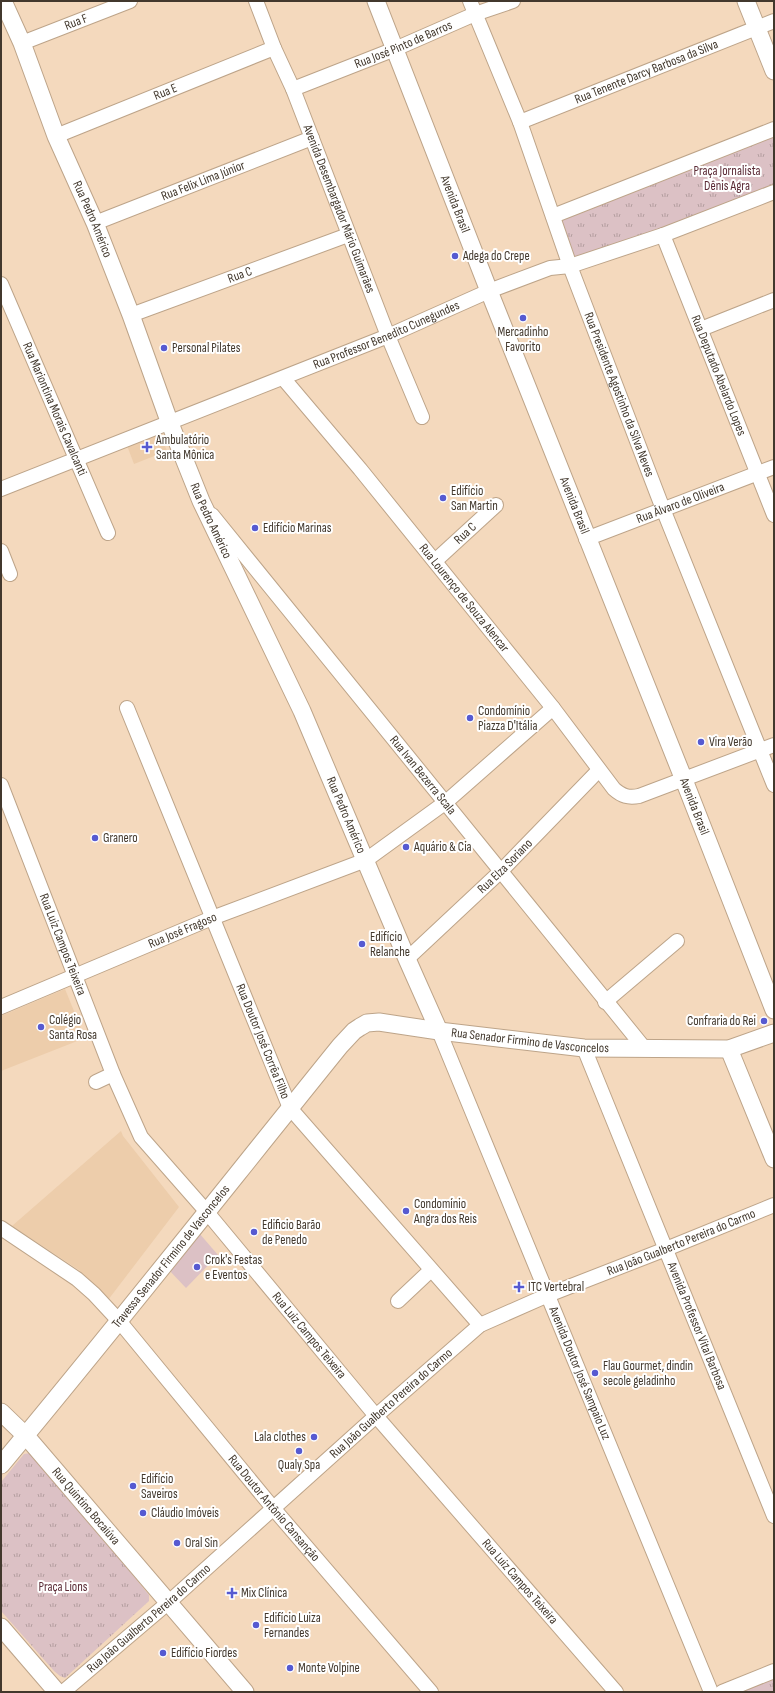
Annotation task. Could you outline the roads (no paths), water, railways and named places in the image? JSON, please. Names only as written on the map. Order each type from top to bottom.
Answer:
[{"type":"street","name":"Rua Pedro Américo","points":[[3,1],[5,20],[22,43],[56,136],[95,223],[131,315],[169,421],[201,501],[302,711],[439,1031]]},
{"type":"street","name":"Rua F","points":[[22,43],[130,1]]},
{"type":"street","name":"Avenida Desembargador Mário Guimarães","points":[[256,1],[274,48],[293,88],[348,235],[422,417]]},
{"type":"street","name":"Avenida Brasil","points":[[376,1],[586,539],[684,780],[774,1010]]},
{"type":"street","name":"Rua José Pinto de Barros","points":[[293,88],[395,49],[472,8],[513,1]]},
{"type":"street","points":[[746,1],[774,71]]},
{"type":"street","name":"Rua Presidente Agostinho da Silva Neves","points":[[472,8],[520,122],[554,216],[570,266],[663,509],[774,785]]},
{"type":"street","name":"Rua Tenente Darcy Barbosa da Silva","points":[[520,122],[774,21]]},
{"type":"street","name":"Rua E","points":[[56,136],[274,48]]},
{"type":"street","points":[[554,216],[774,129]]},
{"type":"street","name":"Rua Felix Lima Júnior","points":[[95,223],[312,138]]},
{"type":"street","name":"Rua Professor Benedito Cunegundes","points":[[1,489],[75,458],[388,336],[489,291],[550,268],[570,266],[663,235],[774,192]]},
{"type":"street","name":"Rua C","points":[[131,315],[348,235]]},
{"type":"street","name":"Rua Deputado Abelardo Lopes","points":[[663,235],[774,515]]},
{"type":"street","name":"Rua Mariontina Morais Cavalcanti","points":[[1,284],[108,533]]},
{"type":"street","points":[[701,329],[774,300]]},
{"type":"street","name":"Rua Lourenço de Souza Alencar","points":[[283,378],[435,561],[553,708],[614,789],[625,797],[639,796],[684,780]]},
{"type":"street","name":"Rua Álvaro de Oliveira","points":[[586,539],[774,467]]},
{"type":"street","name":"Rua Ivan Bezerra Scala","points":[[201,501],[645,1049]]},
{"type":"street","name":"Rua C","points":[[435,561],[496,506]]},
{"type":"street","points":[[1,550],[10,574]]},
{"type":"street","name":"Rua Doutor José Corrêa Filho","points":[[127,708],[290,1108],[480,1325]]},
{"type":"street","name":"Rua José Fragoso","points":[[1,1007],[212,918],[366,860],[446,802],[553,708]]},
{"type":"street","points":[[684,780],[774,745]]},
{"type":"street","name":"Rua Elza Soriano","points":[[407,959],[500,871],[599,770]]},
{"type":"street","name":"Rua Luiz Campos Teixeira","points":[[1,785],[113,1074],[141,1137],[206,1211],[376,1416],[616,1692]]},
{"type":"street","points":[[606,1002],[677,941]]},
{"type":"street","name":"Rua Senador Firmino de Vasconcelos","points":[[340,1046],[354,1031],[368,1023],[379,1022],[439,1031],[584,1048],[729,1050]]},
{"type":"street","name":"Avenida Doutor José Sampaio Luz","points":[[439,1031],[711,1692]]},
{"type":"street","points":[[774,1033],[729,1050],[774,1159]]},
{"type":"street","name":"Travessa Senador Firmino de Vasconcelos","points":[[1,1465],[120,1322],[206,1211],[340,1046]]},
{"type":"street","name":"Avenida Professor Vital Barbosa","points":[[584,1048],[774,1516]]},
{"type":"street","points":[[96,1082],[113,1074]]},
{"type":"street","name":"Rua João Gualberto Pereira do Carmo","points":[[64,1692],[168,1602],[480,1325],[548,1295],[774,1205]]},
{"type":"street","points":[[1,1228],[77,1280],[94,1294],[120,1322]]},
{"type":"street","points":[[398,1301],[431,1270]]},
{"type":"street","name":"Rua Doutor Antônio Cansanção","points":[[120,1322],[274,1508],[431,1692]]},
{"type":"street","name":"Rua Quintino Bocaiúva","points":[[1,1412],[26,1436],[245,1692]]},
{"type":"street","points":[[1,1627],[57,1692]]},
{"type":"street","points":[[722,1692],[774,1671]]},
{"type":"place","name":"Adega do Crepe","points":[[455,256]]},
{"type":"place","name":"Mercadinho Favorito","points":[[523,318]]},
{"type":"place","name":"Personal Pilates","points":[[164,348]]},
{"type":"place","name":"Ambulatório Santa Mônica","points":[[147,447]]},
{"type":"place","name":"Edifício San Martin","points":[[443,498]]},
{"type":"place","name":"Edifício Marinas","points":[[255,528]]},
{"type":"place","name":"Condomínio Piazza D'Itália","points":[[470,718]]},
{"type":"place","name":"Vira Verão","points":[[701,742]]},
{"type":"place","name":"Granero","points":[[95,838]]},
{"type":"place","name":"Aquário & Cia","points":[[406,847]]},
{"type":"place","name":"Edifício Relanche","points":[[362,944]]},
{"type":"place","name":"Confraria do Rei","points":[[764,1021]]},
{"type":"place","name":"Colégio Santa Rosa","points":[[41,1027]]},
{"type":"place","name":"Condomínio Angra dos Reis","points":[[406,1211]]},
{"type":"place","name":"Edificio Barão de Penedo","points":[[254,1232]]},
{"type":"place","name":"Crok's Festas e Eventos","points":[[197,1267]]},
{"type":"place","name":"ITC Vertebral","points":[[519,1287]]},
{"type":"place","name":"Flau Gourmet, dindin secole geladinho","points":[[595,1373]]},
{"type":"place","name":"Lala clothes","points":[[314,1437]]},
{"type":"place","name":"Qualy Spa","points":[[299,1451]]},
{"type":"place","name":"Edifício Saveiros","points":[[133,1486]]},
{"type":"place","name":"Cláudio Imóveis","points":[[143,1513]]},
{"type":"place","name":"Oral Sin","points":[[177,1543]]},
{"type":"place","name":"Mix Clínica","points":[[232,1593]]},
{"type":"place","name":"Edifício Luiza Fernandes","points":[[256,1625]]},
{"type":"place","name":"Edifício Fiordes","points":[[163,1653]]},
{"type":"place","name":"Monte Volpine","points":[[290,1668]]},
{"type":"park label","name":"Praça Jornalista Dênis Agra","points":[[727,178]]},
{"type":"park label","name":"Praça Lions","points":[[63,1587]]}]
